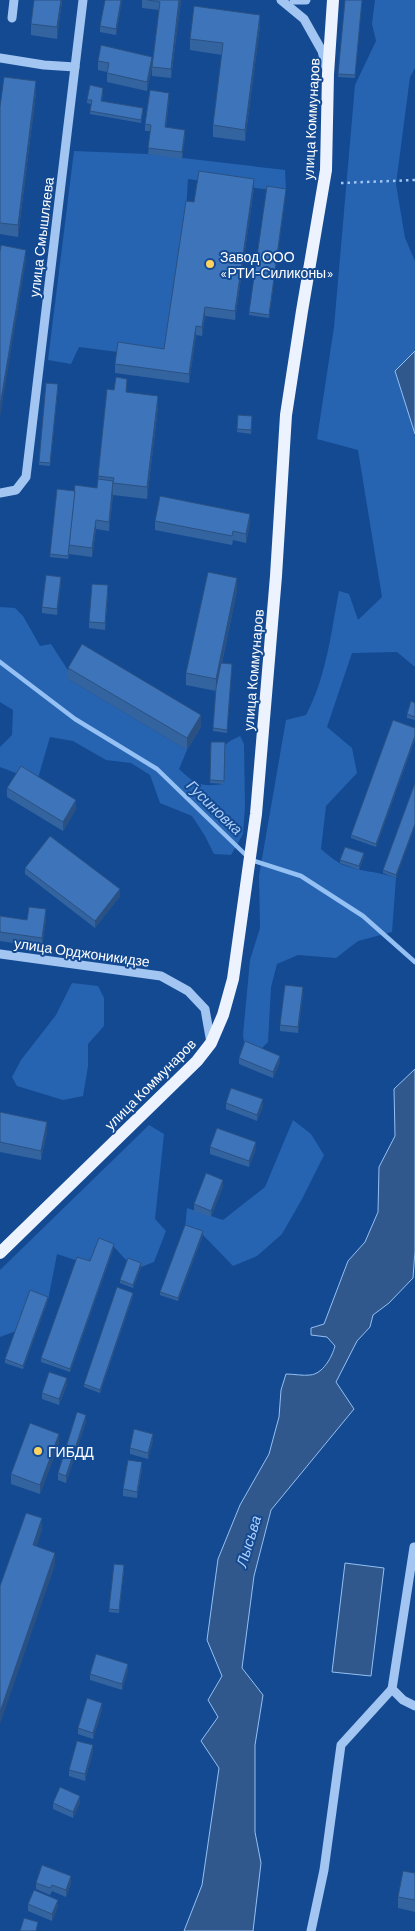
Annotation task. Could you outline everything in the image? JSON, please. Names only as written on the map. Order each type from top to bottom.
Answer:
[{"type":"main road","name":"улица Коммунаров","points":[[0,1253],[197,1061],[211,1043],[223,1015],[233,979],[256,814],[276,576],[286,415],[326,170],[328,74],[333,0]]},
{"type":"street","points":[[12,18],[14,0]]},
{"type":"street","name":"улица Смышляева","points":[[0,493],[16,490],[26,477],[83,0]]},
{"type":"street","points":[[281,0],[304,19],[322,51],[328,74]]},
{"type":"street","points":[[294,0],[306,0]]},
{"type":"street","points":[[0,58],[44,65],[75,66]]},
{"type":"street","name":"улица Орджоникидзе","points":[[0,954],[161,976],[188,991],[205,1009],[211,1043]]},
{"type":"street","points":[[311,1931],[324,1870],[341,1745],[392,1689],[414,1547]]},
{"type":"street","points":[[392,1689],[403,1700],[415,1706]]},
{"type":"path","points":[[342,183],[415,180]]},
{"type":"shaded area","points":[[375,0],[415,0],[415,68],[410,77],[396,184],[405,238],[415,261],[415,351],[395,371],[415,434],[415,667],[397,652],[352,653],[327,727],[352,748],[357,773],[326,806],[321,849],[348,867],[396,878],[392,932],[358,941],[336,958],[298,955],[277,964],[271,987],[268,1042],[260,1050],[244,1042],[243,1035],[250,960],[260,928],[259,876],[286,720],[306,715],[313,701],[327,655],[339,591],[349,594],[358,620],[382,597],[358,450],[317,439],[334,327],[355,85],[376,41],[372,24]]},
{"type":"shaded area","points":[[74,151],[148,154],[285,170],[286,192],[188,179],[186,210],[164,358],[79,347],[71,364],[48,360]]},
{"type":"shaded area","points":[[0,607],[15,608],[23,616],[40,646],[51,644],[71,675],[68,679],[187,750],[179,769],[195,782],[204,785],[224,784],[225,745],[240,736],[244,744],[245,807],[243,834],[231,855],[214,854],[192,816],[160,803],[150,775],[131,763],[106,760],[73,741],[50,737],[36,785],[21,775],[0,767],[0,747],[12,735],[13,710],[0,702]]},
{"type":"shaded area","points":[[72,983],[98,986],[104,998],[104,1026],[88,1044],[88,1066],[83,1096],[63,1100],[17,1086],[12,1077],[21,1060],[56,1015]]},
{"type":"shaded area","points":[[293,1120],[311,1134],[324,1155],[282,1234],[257,1256],[233,1266],[203,1235],[185,1228],[187,1208],[223,1220],[265,1187]]},
{"type":"shaded area","points":[[149,1125],[164,1134],[155,1219],[166,1231],[154,1262],[141,1267],[128,1262],[114,1247],[90,1265],[57,1254],[48,1300],[16,1331],[0,1337],[0,1270]]},
{"type":"water","points":[[415,351],[415,434],[395,371]]},
{"type":"water","name":"Лысьва","points":[[415,1069],[415,1251],[413,1278],[389,1303],[373,1315],[370,1327],[357,1341],[336,1382],[354,1409],[271,1510],[254,1576],[242,1668],[263,1695],[255,1745],[255,1832],[261,1863],[253,1931],[184,1931],[202,1885],[219,1768],[201,1741],[218,1717],[208,1700],[222,1676],[207,1640],[218,1559],[240,1505],[269,1454],[279,1417],[281,1390],[286,1374],[310,1375],[319,1372],[329,1360],[334,1350],[335,1346],[327,1337],[311,1335],[311,1328],[324,1324],[348,1261],[365,1242],[378,1212],[379,1167],[395,1136],[394,1089]]},
{"type":"water","points":[[345,1563],[384,1568],[371,1676],[332,1672]]},
{"type":"building","points":[[34,0],[61,0],[57,27],[31,24]]},
{"type":"building","points":[[105,0],[121,0],[116,29],[100,26]]},
{"type":"building","points":[[148,0],[179,0],[171,69],[152,67],[160,2]]},
{"type":"building","points":[[345,0],[362,0],[355,75],[338,74]]},
{"type":"building","points":[[194,6],[260,15],[245,130],[213,125],[223,43],[190,39]]},
{"type":"building","points":[[101,45],[152,57],[147,82],[107,73],[109,63],[98,61]]},
{"type":"building","points":[[4,77],[36,81],[18,225],[0,223],[0,107]]},
{"type":"building","points":[[90,85],[103,88],[101,101],[143,108],[141,120],[90,111],[92,100],[87,100]]},
{"type":"building","points":[[150,90],[169,93],[165,127],[185,130],[182,152],[148,148],[151,125],[145,124]]},
{"type":"building","name":"Завод ООО «РТИ-Силиконы»","points":[[199,171],[254,179],[235,311],[205,307],[202,327],[196,326],[189,374],[115,364],[118,342],[164,349],[186,201],[194,202]]},
{"type":"building","points":[[267,186],[286,189],[269,315],[249,312]]},
{"type":"building","points":[[1,245],[26,250],[0,406],[0,252]]},
{"type":"building","points":[[116,377],[127,379],[126,392],[158,396],[147,487],[113,483],[114,478],[98,476],[107,389],[114,390]]},
{"type":"building","points":[[46,383],[58,384],[50,463],[39,462]]},
{"type":"building","points":[[238,415],[252,416],[251,430],[237,429]]},
{"type":"building","points":[[98,479],[113,481],[109,522],[96,520],[92,548],[69,545],[75,485],[97,488]]},
{"type":"building","points":[[57,489],[75,491],[68,556],[50,554]]},
{"type":"building","points":[[160,496],[250,514],[246,534],[233,531],[232,536],[155,521]]},
{"type":"building","points":[[208,572],[237,578],[216,679],[186,673]]},
{"type":"building","points":[[46,575],[61,577],[57,609],[42,607]]},
{"type":"building","points":[[92,584],[108,585],[105,623],[89,622]]},
{"type":"building","points":[[82,644],[201,715],[187,738],[68,668]]},
{"type":"building","points":[[221,663],[232,664],[227,730],[213,728],[216,688]]},
{"type":"building","points":[[411,701],[415,703],[415,717],[407,714]]},
{"type":"building","points":[[393,720],[415,728],[415,736],[376,844],[351,835]]},
{"type":"building","points":[[211,742],[225,742],[224,781],[210,780]]},
{"type":"building","points":[[21,766],[76,800],[63,822],[7,788]]},
{"type":"building","points":[[415,783],[415,824],[396,875],[383,870]]},
{"type":"building","points":[[50,836],[120,889],[95,921],[25,868]]},
{"type":"building","points":[[345,847],[364,853],[359,866],[340,860]]},
{"type":"building","points":[[29,907],[46,909],[42,938],[0,932],[0,916],[27,920]]},
{"type":"building","points":[[285,985],[303,987],[298,1027],[280,1025]]},
{"type":"building","points":[[245,1041],[280,1056],[273,1072],[239,1058]]},
{"type":"building","points":[[231,1088],[263,1099],[257,1115],[226,1103]]},
{"type":"building","points":[[0,1112],[47,1122],[41,1151],[0,1142]]},
{"type":"building","points":[[217,1128],[256,1142],[249,1161],[210,1147]]},
{"type":"building","points":[[206,1173],[223,1180],[211,1211],[194,1204]]},
{"type":"building","points":[[185,1225],[203,1231],[178,1298],[160,1292]]},
{"type":"building","points":[[99,1238],[114,1244],[70,1369],[41,1358],[77,1257],[90,1261]]},
{"type":"building","points":[[128,1258],[141,1263],[133,1285],[120,1280]]},
{"type":"building","points":[[117,1287],[133,1293],[100,1390],[84,1384]]},
{"type":"building","points":[[30,1290],[48,1297],[23,1366],[5,1359]]},
{"type":"building","points":[[49,1372],[67,1378],[59,1399],[42,1393]]},
{"type":"building","points":[[77,1412],[86,1415],[66,1476],[58,1473]]},
{"type":"building","points":[[30,1423],[59,1434],[40,1485],[11,1474]]},
{"type":"building","points":[[134,1429],[153,1434],[148,1453],[130,1448]]},
{"type":"building","points":[[128,1460],[142,1462],[137,1492],[123,1489]]},
{"type":"building","points":[[26,1513],[42,1518],[33,1545],[55,1553],[0,1712],[0,1586]]},
{"type":"building","points":[[114,1564],[124,1565],[119,1610],[109,1609]]},
{"type":"building","points":[[96,1654],[128,1664],[122,1684],[90,1674]]},
{"type":"building","points":[[87,1698],[102,1703],[93,1733],[78,1728]]},
{"type":"building","points":[[77,1741],[93,1745],[85,1774],[69,1770]]},
{"type":"building","points":[[60,1787],[80,1796],[73,1812],[53,1803]]},
{"type":"building","points":[[42,1865],[71,1876],[66,1890],[52,1885],[50,1888],[36,1883]]},
{"type":"building","points":[[403,1871],[415,1873],[415,1900],[398,1897]]},
{"type":"building","points":[[34,1890],[58,1900],[52,1914],[28,1904]]},
{"type":"building","points":[[24,1918],[38,1922],[36,1931],[20,1931]]},
{"type":"waterway","name":"Гусиновка","points":[[0,662],[75,719],[157,769],[251,860],[301,876],[363,916],[415,962]]},
{"type":"place","name":"Завод ООО «РТИ-Силиконы»","points":[[210,264]]},
{"type":"place","name":"ГИБДД","points":[[38,1451]]}]
